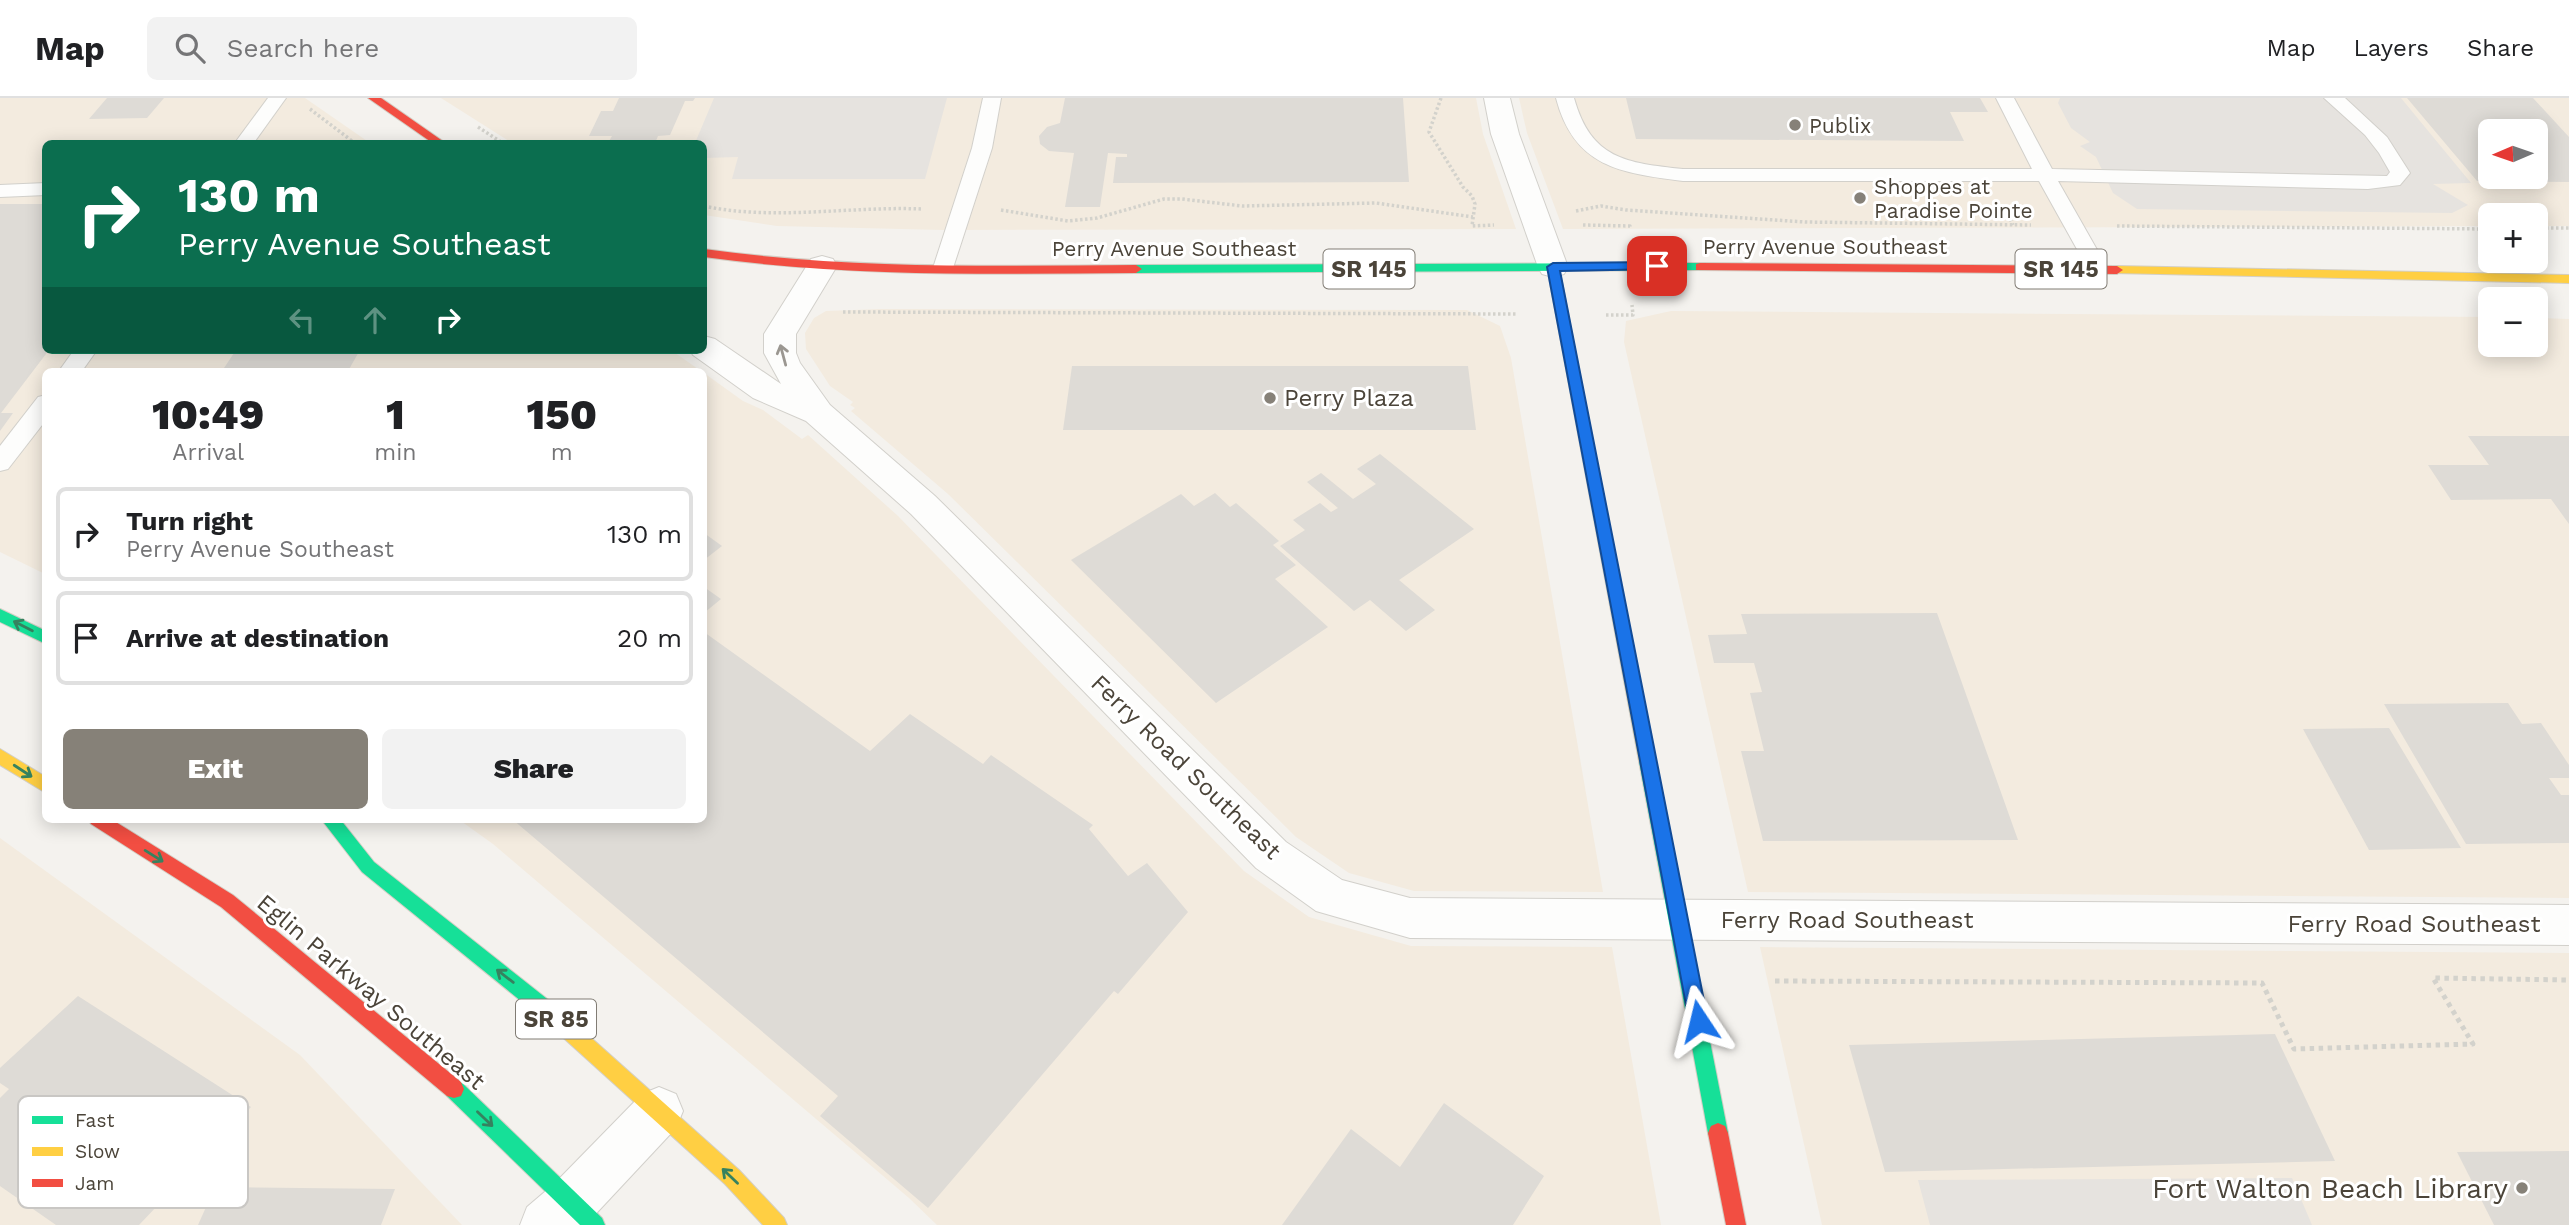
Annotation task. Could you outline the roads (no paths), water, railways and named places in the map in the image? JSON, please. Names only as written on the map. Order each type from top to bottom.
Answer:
[{"type":"main road","points":[[374,98],[436,140]]},
{"type":"main road","name":"Perry Avenue Southeast","points":[[707,254],[754,262],[943,268],[2098,269],[2569,278]]},
{"type":"main road","points":[[1553,267],[1680,919],[1736,1225]]},
{"type":"main road","points":[[0,615],[42,636]]},
{"type":"main road","points":[[0,756],[42,783]]},
{"type":"main road","name":"Eglin Parkway Southeast","points":[[103,823],[227,901],[452,1087],[571,1217]]},
{"type":"main road","name":"SR 85","points":[[333,823],[368,867],[525,991],[732,1177],[777,1225]]},
{"type":"street","points":[[1497,98],[1505,134],[1553,267]]},
{"type":"street","name":"Ferry Road Southeast","points":[[822,266],[780,334],[780,353],[785,365],[818,413],[923,505],[1271,855],[1332,897],[1410,918],[2569,925]]},
{"type":"street","name":"Ferry Road Southeast","points":[[707,349],[765,390],[818,413]]},
{"type":"street","points":[[571,1217],[659,1111]]},
{"type":"lane","points":[[246,140],[278,98]]},
{"type":"lane","points":[[943,268],[982,148],[992,98]]},
{"type":"lane","points":[[1564,98],[1571,124],[1581,140],[1599,155],[1647,171],[1683,175],[2045,176],[2355,183],[2393,181],[2400,173],[2396,163],[2359,118],[2333,98]]},
{"type":"lane","points":[[2006,98],[2045,176],[2098,269]]},
{"type":"lane","points":[[0,191],[42,189]]},
{"type":"lane","points":[[72,368],[83,354]]},
{"type":"lane","points":[[0,463],[42,408]]},
{"type":"place","name":"Publix","points":[[1795,125]]},
{"type":"place","name":"Shoppes at Paradise Pointe","points":[[1860,198]]},
{"type":"place","name":"Perry Plaza","points":[[1270,398]]},
{"type":"place","name":"Fort Walton Beach Library","points":[[2522,1188]]}]
